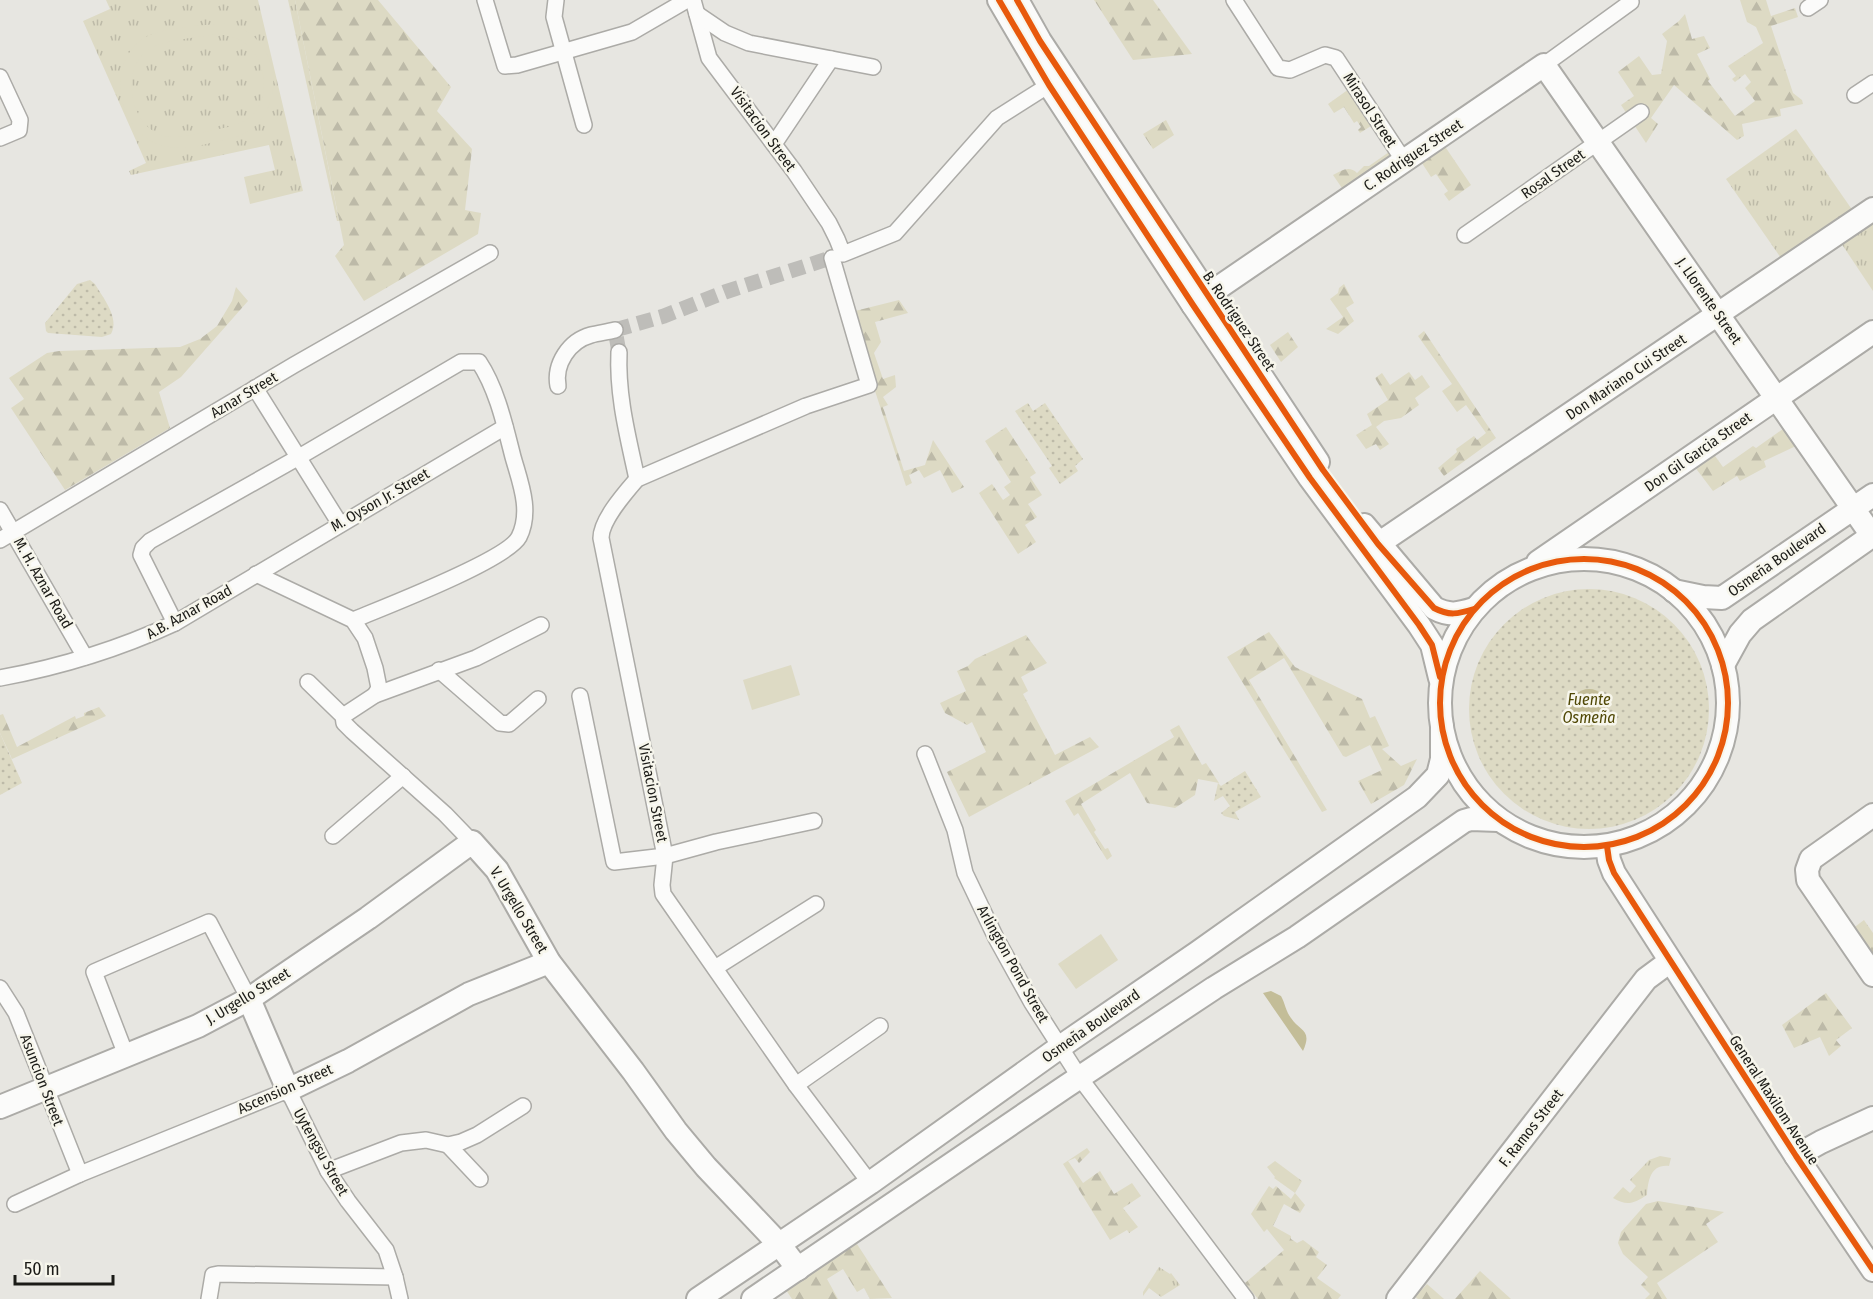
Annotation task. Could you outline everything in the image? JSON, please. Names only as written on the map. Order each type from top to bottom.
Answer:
[{"type":"main road","name":"B. Rodriguez Street","points":[[999,0],[1049,85],[1200,300],[1419,625],[1431,645],[1441,684]]},
{"type":"main road","name":"B. Rodriguez Street","points":[[1017,0],[1200,300]]},
{"type":"main road","name":"C. Rodriguez Street","points":[[1200,300],[1544,65]]},
{"type":"main road","name":"J. Llorente Street","points":[[1544,65],[1873,536]]},
{"type":"main road","name":"Don Mariano Cui Street","points":[[1378,543],[1873,209]]},
{"type":"main road","name":"Don Gil Garcia Street","points":[[1523,572],[1873,332]]},
{"type":"main road","name":"B. Rodriguez Street","points":[[1316,474],[1434,608],[1444,614],[1456,615],[1474,609]]},
{"type":"main road","name":"Osmeña Boulevard","points":[[1674,591],[1722,598],[1873,495]]},
{"type":"main road","points":[[1723,665],[1740,634],[1752,620],[1873,536]]},
{"type":"main road","points":[[1587,558],[1633,567],[1655,577],[1674,591],[1695,612],[1712,637],[1723,665],[1728,696],[1726,727],[1718,757],[1692,799],[1659,827],[1634,839],[1607,846],[1579,848],[1552,844],[1533,838],[1498,820],[1469,789],[1451,758],[1442,727],[1441,684],[1452,644],[1474,609],[1500,585],[1523,572],[1546,563],[1587,558]]},
{"type":"main road","name":"Osmeña Boulevard","points":[[698,1299],[870,1183],[1417,797],[1438,775],[1442,759],[1442,727]]},
{"type":"main road","points":[[1873,815],[1811,859],[1807,870],[1808,880],[1873,975]]},
{"type":"main road","points":[[753,1299],[1214,988],[1297,936],[1464,821],[1498,820]]},
{"type":"main road","name":"V. Urgello Street","points":[[472,842],[497,870],[549,962],[676,1131],[706,1167],[779,1244],[798,1269]]},
{"type":"main road","name":"J. Urgello Street","points":[[0,1107],[198,1026],[249,999],[368,918],[472,842]]},
{"type":"main road","name":"General Maxilom Avenue","points":[[1607,846],[1614,873],[1669,962],[1873,1270]]},
{"type":"main road","name":"Ascension Street","points":[[288,1090],[348,1061],[469,994],[549,962]]},
{"type":"main road","name":"F. Ramos Street","points":[[1398,1299],[1646,979],[1669,962]]},
{"type":"main road","name":"Uytengsu Street","points":[[249,999],[288,1090]]},
{"type":"main road","points":[[1796,1156],[1873,1118]]},
{"type":"street","points":[[485,0],[505,66],[563,53],[632,32],[687,0]]},
{"type":"street","points":[[556,0],[554,16],[584,125]]},
{"type":"street","name":"Mirasol Street","points":[[1234,0],[1278,68],[1290,70],[1326,55],[1336,58],[1404,161]]},
{"type":"street","name":"C. Rodriguez Street","points":[[1544,65],[1631,2]]},
{"type":"street","points":[[695,7],[725,33],[750,42],[873,67]]},
{"type":"street","name":"Visitacion Street","points":[[695,7],[709,58],[774,144],[829,223],[837,239],[837,256],[869,386],[806,406],[637,479],[601,530],[601,538],[665,856],[663,894],[796,1085],[870,1183]]},
{"type":"street","points":[[774,144],[831,59]]},
{"type":"street","points":[[0,77],[20,120],[19,130],[0,138]]},
{"type":"street","points":[[1855,95],[1873,83]]},
{"type":"street","points":[[837,256],[895,233],[997,118],[1049,85]]},
{"type":"street","name":"Rosal Street","points":[[1465,235],[1641,112]]},
{"type":"street","name":"Aznar Street","points":[[0,540],[255,388],[490,253]]},
{"type":"street","points":[[558,386],[556,375],[561,359],[573,345],[589,335],[615,330]]},
{"type":"street","points":[[619,352],[620,398],[637,479]]},
{"type":"street","points":[[174,623],[141,555],[143,548],[150,542],[461,362],[479,362],[485,372],[505,427],[525,503],[524,520],[519,538],[494,557],[462,574],[353,620]]},
{"type":"street","points":[[255,388],[340,524]]},
{"type":"street","name":"M. Oyson Jr. Street","points":[[256,574],[505,427]]},
{"type":"street","name":"M. H. Aznar Road","points":[[0,510],[85,657]]},
{"type":"street","points":[[256,574],[353,620],[365,638],[375,668],[379,688],[375,695]]},
{"type":"street","name":"A.B. Aznar Road","points":[[0,678],[39,671],[144,637],[174,623],[256,574]]},
{"type":"street","points":[[343,716],[375,695],[476,658],[541,625]]},
{"type":"street","points":[[439,670],[500,723],[509,724],[538,699]]},
{"type":"street","name":"V. Urgello Street","points":[[308,682],[343,716],[345,723],[352,731],[445,814],[472,842]]},
{"type":"street","points":[[580,696],[614,862],[665,856],[716,842],[814,821]]},
{"type":"street","name":"Arlington Pond Street","points":[[925,754],[955,830],[964,873],[1032,1003],[1080,1078],[1246,1299]]},
{"type":"street","points":[[333,836],[403,776]]},
{"type":"street","points":[[715,968],[816,904]]},
{"type":"street","points":[[126,1055],[94,972],[209,922],[249,999]]},
{"type":"street","name":"Asuncion Street","points":[[0,988],[16,1013],[80,1174]]},
{"type":"street","points":[[796,1085],[880,1026]]},
{"type":"street","name":"Uytengsu Street","points":[[288,1090],[327,1171],[386,1250],[400,1299]]},
{"type":"street","name":"Ascension Street","points":[[15,1204],[80,1174],[288,1090]]},
{"type":"street","points":[[327,1171],[400,1143],[426,1140],[448,1145],[477,1135],[523,1106]]},
{"type":"street","points":[[448,1145],[480,1179]]},
{"type":"street","points":[[209,1299],[210,1281],[213,1275],[218,1274],[395,1276]]},
{"type":"green space","points":[[106,0],[258,0],[303,191],[250,204],[244,177],[275,170],[269,145],[131,175],[129,171],[146,163],[83,21],[110,9]]},
{"type":"green space","points":[[288,0],[295,0],[339,221],[337,221]]},
{"type":"green space","points":[[295,0],[378,0],[451,87],[437,111],[472,149],[465,210],[481,213],[478,234],[364,301],[335,256],[344,245]]},
{"type":"green space","points":[[1094,0],[1153,0],[1192,54],[1133,60]]},
{"type":"green space","points":[[1740,0],[1766,0],[1771,16],[1795,8],[1798,17],[1771,26],[1793,93],[1802,100],[1803,104],[1780,109],[1781,116],[1742,124],[1744,136],[1737,140],[1674,85],[1651,118],[1658,124],[1646,143],[1621,105],[1634,96],[1618,72],[1639,56],[1652,75],[1661,74],[1667,41],[1662,34],[1685,14],[1692,39],[1704,36],[1710,48],[1697,54],[1710,79],[1708,81],[1735,116],[1755,101],[1745,88],[1751,82],[1745,74],[1735,82],[1732,79],[1736,76],[1728,66],[1763,43],[1756,27],[1747,22]]},
{"type":"green space","points":[[234,24],[246,31],[257,39],[265,50],[273,76],[273,90],[264,115],[246,133],[186,148],[169,147],[152,141],[138,131],[128,117],[122,100],[120,83],[123,66],[131,50],[144,38],[169,30]],"holes":[[[218,34],[244,42],[259,61],[264,82],[261,102],[256,111],[239,123],[188,136],[161,135],[150,129],[141,119],[132,94],[135,68],[141,56],[157,45]]]},
{"type":"green space","points":[[1349,89],[1395,156],[1344,191],[1333,175],[1348,169],[1357,173],[1364,166],[1369,166],[1389,152],[1371,126],[1360,133],[1358,130],[1361,127],[1357,121],[1354,123],[1344,107],[1334,113],[1328,104]]},
{"type":"green space","points":[[1166,120],[1174,135],[1153,149],[1143,134]]},
{"type":"green space","points":[[1796,129],[1853,211],[1781,258],[1726,179]]},
{"type":"green space","points":[[1444,145],[1471,185],[1449,201],[1444,194],[1448,191],[1436,174],[1431,177],[1420,160]]},
{"type":"green space","points":[[1873,220],[1873,291],[1841,243]]},
{"type":"green space","points":[[90,280],[95,284],[112,315],[111,334],[102,337],[48,333],[45,323],[77,284]]},
{"type":"green space","points":[[1344,284],[1354,303],[1346,308],[1354,321],[1338,334],[1326,329],[1343,317],[1330,299]]},
{"type":"green space","points":[[236,287],[248,301],[181,377],[159,392],[170,428],[65,490],[11,408],[24,399],[9,378],[47,353],[180,347],[200,339],[217,326],[232,301]]},
{"type":"green space","points":[[899,300],[908,313],[875,322],[881,342],[874,353],[883,379],[895,375],[896,387],[883,397],[888,405],[883,407],[904,471],[925,465],[933,440],[964,487],[952,493],[940,470],[924,478],[919,470],[909,475],[912,483],[906,486],[875,391],[855,311]]},
{"type":"green space","points":[[1424,331],[1496,438],[1444,476],[1438,468],[1457,452],[1456,449],[1474,436],[1477,440],[1486,433],[1466,405],[1457,412],[1442,391],[1452,384],[1418,336]]},
{"type":"green space","points":[[1288,332],[1298,347],[1281,362],[1270,345]]},
{"type":"green space","points":[[1409,372],[1415,380],[1422,375],[1430,387],[1415,398],[1419,405],[1401,418],[1384,421],[1376,427],[1389,444],[1380,450],[1376,444],[1366,449],[1356,435],[1372,425],[1367,414],[1388,400],[1375,378],[1382,373],[1390,385]]},
{"type":"green space","points":[[1028,403],[1033,411],[1045,403],[1083,459],[1075,466],[1078,471],[1060,484],[1049,468],[1052,466],[1015,411]]},
{"type":"green space","points":[[1006,427],[1036,473],[1030,477],[1042,495],[1028,504],[1037,517],[1025,525],[1036,542],[1018,554],[979,493],[992,484],[1003,500],[1010,495],[1004,487],[1011,482],[985,441]]},
{"type":"green space","points":[[1783,429],[1798,445],[1764,461],[1766,467],[1740,481],[1737,476],[1713,491],[1691,462],[1710,449],[1723,467]]},
{"type":"green space","points":[[1577,589],[1601,589],[1624,594],[1646,603],[1674,624],[1689,642],[1700,663],[1707,686],[1709,709],[1707,732],[1700,755],[1689,776],[1674,794],[1646,815],[1624,824],[1601,829],[1577,829],[1554,824],[1532,815],[1513,802],[1496,785],[1483,766],[1474,744],[1469,721],[1469,697],[1474,674],[1483,652],[1496,633],[1513,616],[1532,603],[1554,594]]},
{"type":"green space","points":[[1269,632],[1295,667],[1362,699],[1370,718],[1375,716],[1389,746],[1382,749],[1401,766],[1417,759],[1404,785],[1371,804],[1358,781],[1382,770],[1370,745],[1346,757],[1343,756],[1284,658],[1249,680],[1327,810],[1322,812],[1227,657]]},
{"type":"green space","points":[[1026,635],[1047,663],[1021,677],[1028,691],[1023,694],[1055,755],[1090,737],[1099,747],[969,817],[947,772],[986,752],[972,722],[967,725],[945,713],[940,703],[966,691],[957,671],[968,666],[975,659]]},
{"type":"green space","points":[[791,665],[800,695],[752,710],[743,680]]},
{"type":"green space","points":[[99,707],[106,716],[12,759],[0,733],[0,715],[3,714],[17,747],[75,716],[76,719]]},
{"type":"green space","points":[[1179,725],[1202,765],[1206,763],[1219,783],[1198,779],[1195,795],[1175,808],[1147,803],[1130,773],[1081,804],[1096,830],[1094,832],[1112,856],[1107,860],[1078,813],[1074,816],[1065,801],[1174,737],[1170,730]]},
{"type":"green space","points":[[0,733],[22,783],[0,795]]},
{"type":"green space","points":[[1245,771],[1261,797],[1235,812],[1239,820],[1224,816],[1221,813],[1230,806],[1223,796],[1214,801],[1218,783],[1221,786]]},
{"type":"green space","points":[[1864,920],[1873,933],[1873,959],[1852,929]]},
{"type":"green space","points":[[1101,934],[1118,960],[1076,989],[1058,964]]},
{"type":"green space","points":[[1826,993],[1852,1028],[1836,1040],[1841,1046],[1829,1056],[1820,1037],[1794,1048],[1782,1025]]},
{"type":"green space","points":[[1087,1148],[1090,1152],[1079,1163],[1075,1158],[1068,1161],[1083,1183],[1100,1171],[1114,1194],[1132,1183],[1141,1196],[1123,1208],[1138,1227],[1129,1233],[1127,1230],[1110,1240],[1063,1164]]},
{"type":"green space","points":[[1660,1156],[1671,1158],[1669,1166],[1654,1170],[1648,1184],[1647,1195],[1630,1203],[1613,1198],[1623,1187],[1630,1193],[1636,1186],[1630,1180],[1649,1160]]},
{"type":"green space","points":[[1275,1161],[1302,1181],[1295,1193],[1274,1178],[1267,1167]]},
{"type":"green space","points":[[1269,1186],[1273,1189],[1276,1186],[1291,1199],[1295,1193],[1305,1205],[1300,1213],[1284,1204],[1273,1226],[1291,1236],[1291,1239],[1297,1243],[1303,1240],[1319,1252],[1316,1257],[1327,1265],[1317,1278],[1341,1295],[1338,1299],[1258,1299],[1245,1283],[1284,1250],[1267,1229],[1264,1232],[1251,1214]]},
{"type":"green space","points":[[1658,1201],[1724,1212],[1706,1224],[1718,1242],[1657,1283],[1667,1299],[1645,1299],[1650,1294],[1641,1285],[1648,1277],[1623,1254],[1618,1243],[1621,1232],[1646,1204]]},
{"type":"green space","points":[[857,1244],[892,1298],[870,1299],[864,1288],[857,1292],[843,1269],[827,1279],[838,1299],[792,1299],[784,1287]]},
{"type":"green space","points":[[1159,1267],[1171,1273],[1180,1285],[1161,1297],[1149,1288],[1143,1296],[1143,1292]]},
{"type":"green space","points":[[1480,1271],[1511,1299],[1455,1299]]},
{"type":"green space","points":[[1427,1284],[1444,1299],[1415,1297]]},
{"type":"water","name":"Fuente Osmeña","points":[[1589,689],[1596,690],[1602,695],[1607,701],[1607,715],[1602,721],[1596,726],[1589,727],[1582,726],[1576,721],[1571,715],[1570,708],[1571,701],[1576,695],[1582,690]]},
{"type":"water","points":[[1271,991],[1281,996],[1289,1016],[1306,1034],[1303,1051],[1263,993]]},
{"type":"tunnel","points":[[619,352],[615,330],[664,316],[725,292],[843,254]]},
{"type":"cycle path","points":[[999,0],[1049,85],[1193,305],[1310,478],[1419,625],[1432,645],[1440,677]]},
{"type":"cycle path","points":[[1017,0],[1040,41],[1323,470],[1378,544],[1434,608],[1454,613],[1474,609]]},
{"type":"cycle path","points":[[1584,559],[1612,562],[1639,570],[1664,583],[1686,601],[1704,623],[1717,648],[1725,675],[1728,703],[1725,731],[1717,758],[1704,783],[1686,805],[1664,823],[1639,836],[1612,844],[1584,847],[1556,844],[1529,836],[1504,823],[1482,805],[1464,783],[1451,758],[1443,731],[1440,703],[1443,675],[1451,648],[1464,623],[1482,601],[1504,583],[1529,570],[1556,562],[1584,559]]},
{"type":"cycle path","points":[[1607,846],[1614,873],[1796,1156],[1873,1270]]}]
